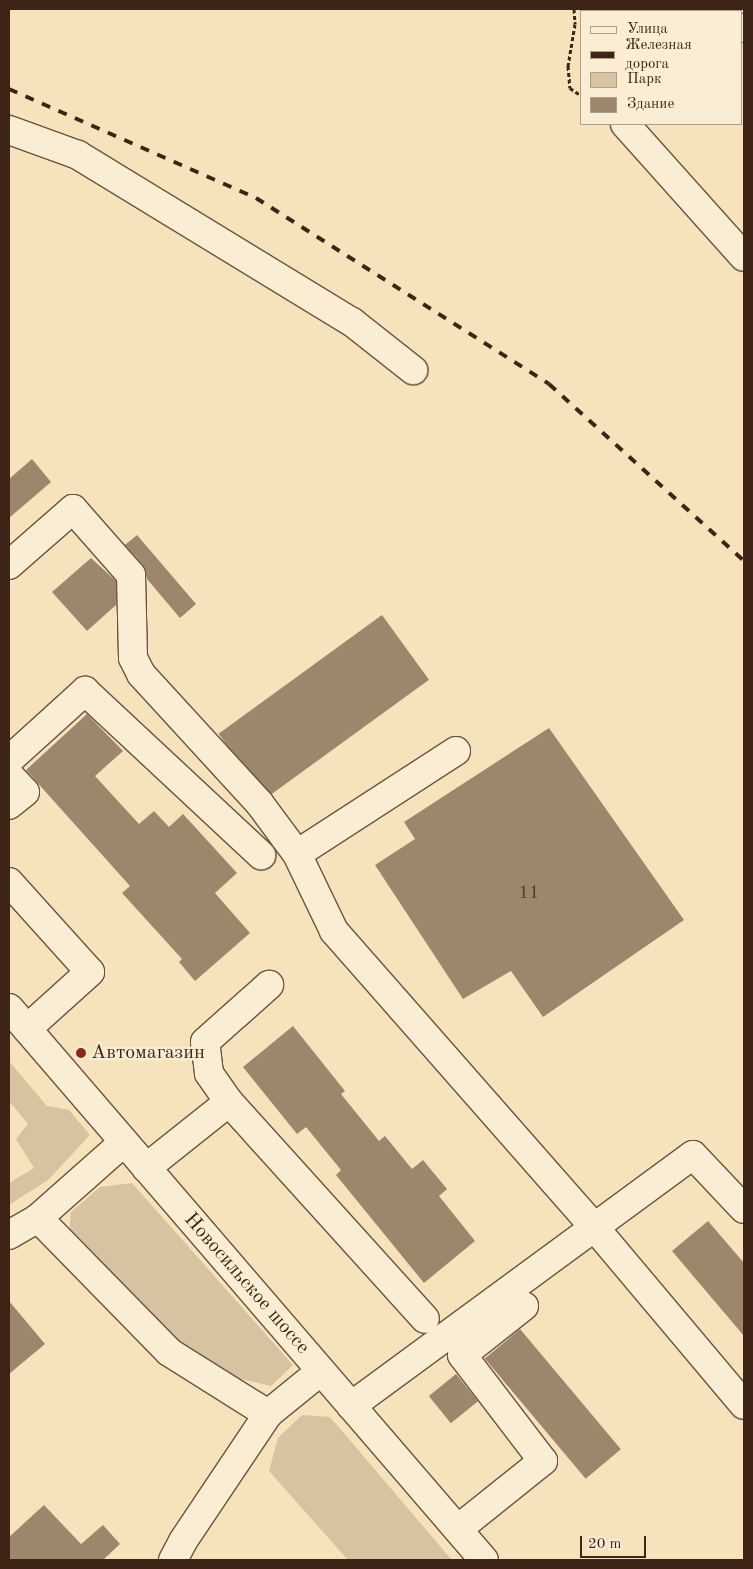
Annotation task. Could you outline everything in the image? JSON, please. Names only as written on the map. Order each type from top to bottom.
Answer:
[{"type":"street","points":[[626,125],[744,257]]},
{"type":"street","points":[[9,130],[78,155],[352,322],[413,370]]},
{"type":"street","points":[[9,565],[73,509],[132,575],[133,658],[141,674],[260,804],[297,854],[334,931],[595,1228],[744,1405]]},
{"type":"street","points":[[9,760],[86,691],[261,855]]},
{"type":"street","points":[[297,854],[456,751]]},
{"type":"street","points":[[9,775],[25,792],[9,805]]},
{"type":"street","points":[[9,882],[90,972],[27,1029]]},
{"type":"street","points":[[269,985],[205,1042],[209,1073],[229,1102],[425,1319]]},
{"type":"street","name":"Новосильское шоссе","points":[[9,1008],[484,1560]]},
{"type":"street","points":[[146,1168],[229,1102]]},
{"type":"street","points":[[9,1235],[38,1218],[124,1142]]},
{"type":"street","points":[[351,1406],[448,1332],[595,1228],[693,1154],[744,1209]]},
{"type":"street","points":[[38,1218],[170,1352],[268,1414]]},
{"type":"street","points":[[458,1530],[543,1461],[462,1355],[524,1306]]},
{"type":"street","points":[[173,1560],[183,1541],[268,1414],[321,1371]]},
{"type":"path","points":[[574,9],[575,24],[568,66],[570,88],[580,95]]},
{"type":"green space","points":[[9,1061],[47,1106],[69,1110],[90,1135],[48,1180],[9,1205],[9,1183],[34,1168],[16,1139],[28,1124],[9,1101]]},
{"type":"green space","points":[[132,1183],[293,1365],[271,1386],[224,1375],[164,1332],[69,1239],[71,1212],[100,1187]]},
{"type":"green space","points":[[302,1415],[330,1417],[452,1560],[348,1560],[269,1471],[278,1438]]},
{"type":"building","points":[[32,459],[51,482],[9,518],[9,479]]},
{"type":"building","points":[[137,535],[196,604],[180,618],[147,579],[143,565],[125,545]]},
{"type":"building","points":[[91,558],[116,581],[116,605],[87,631],[52,592]]},
{"type":"building","points":[[382,615],[429,680],[266,798],[219,734]]},
{"type":"building","points":[[87,714],[123,751],[95,776],[139,824],[154,811],[169,827],[183,814],[237,873],[215,893],[250,933],[195,981],[179,962],[182,959],[122,893],[130,886],[26,770]]},
{"type":"building","points":[[549,728],[684,920],[543,1017],[511,971],[463,999],[375,865],[415,839],[404,822]]},
{"type":"building","points":[[293,1026],[345,1091],[341,1094],[379,1141],[385,1136],[412,1169],[423,1160],[447,1189],[439,1196],[475,1241],[424,1283],[336,1175],[341,1170],[306,1127],[297,1134],[243,1067]]},
{"type":"building","points":[[708,1221],[744,1263],[744,1336],[672,1251]]},
{"type":"building","points":[[9,1301],[45,1344],[9,1374]]},
{"type":"building","points":[[520,1329],[621,1449],[586,1479],[485,1359]]},
{"type":"building","points":[[456,1374],[478,1401],[451,1423],[429,1396]]},
{"type":"building","points":[[44,1505],[81,1544],[103,1525],[120,1544],[103,1560],[9,1560],[9,1537]]},
{"type":"railway","points":[[9,89],[256,198],[549,384],[744,561]]},
{"type":"place","name":"Автомагазин","points":[[81,1053]]}]
